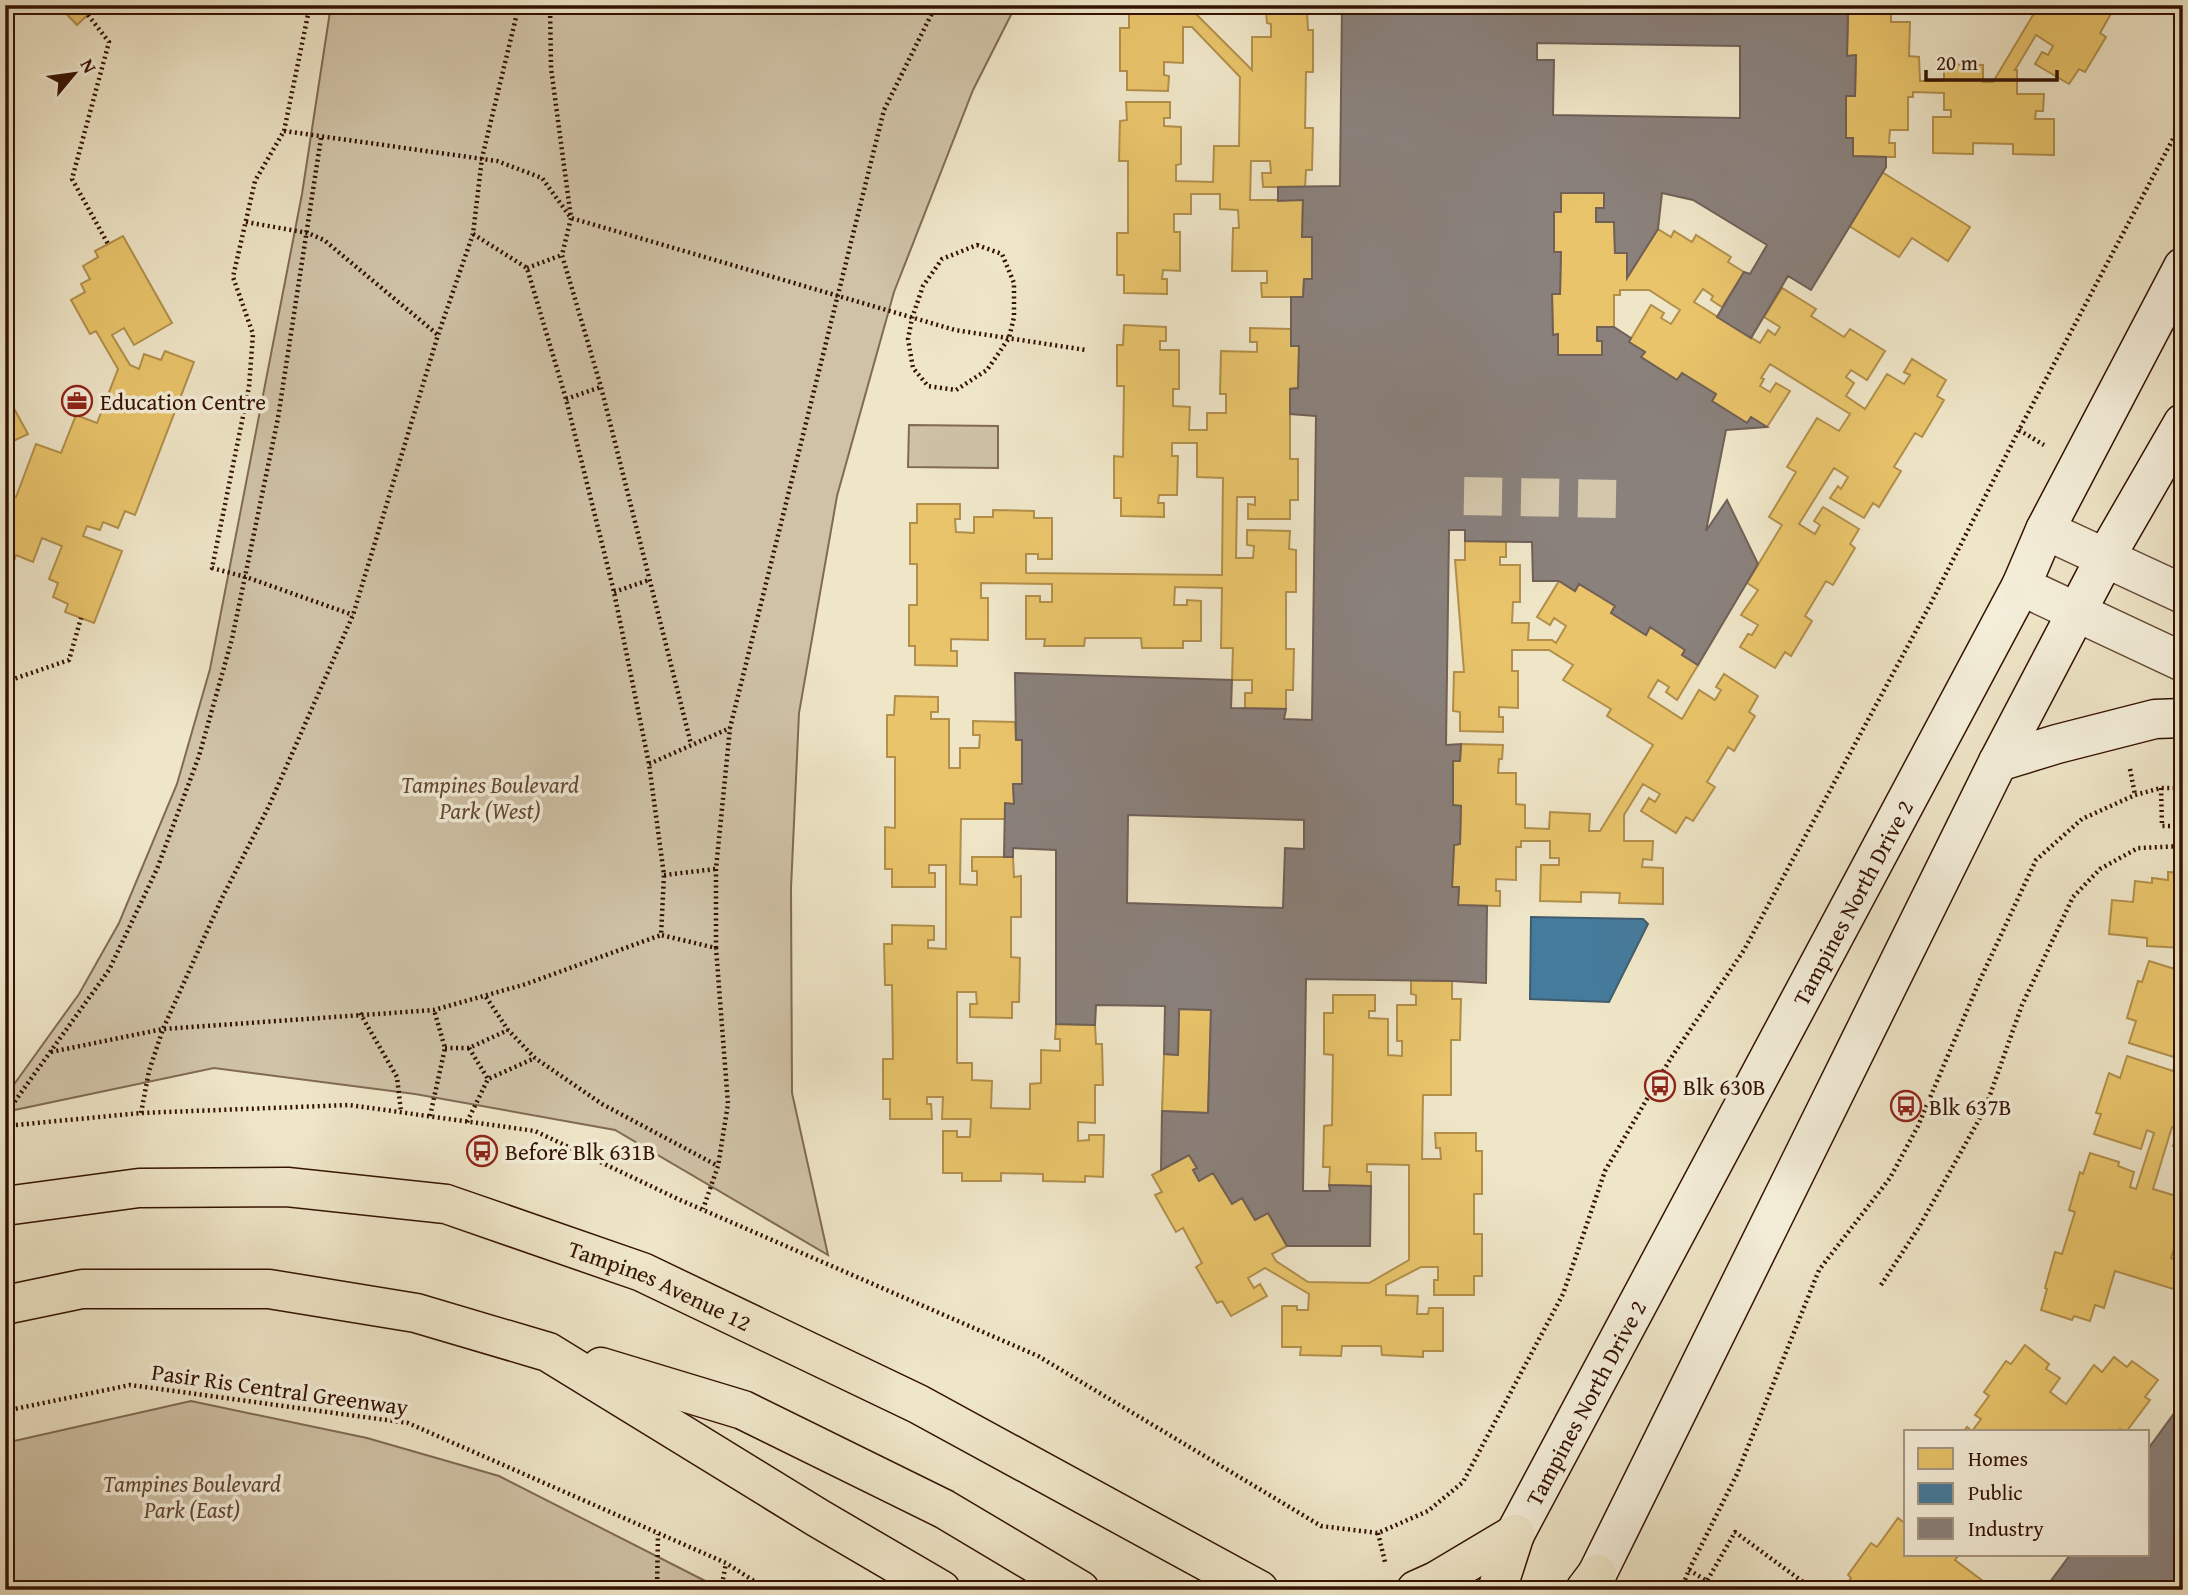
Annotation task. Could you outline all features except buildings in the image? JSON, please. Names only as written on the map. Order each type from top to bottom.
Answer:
[{"type":"main road","name":"Tampines Avenue 12","points":[[5,1206],[139,1188],[287,1187],[446,1204],[642,1272],[918,1404],[1259,1590]]},
{"type":"main road","points":[[5,1305],[82,1289],[269,1289],[416,1312],[743,1410],[944,1509],[1080,1590]]},
{"type":"main road","points":[[548,1352],[818,1518],[941,1590]]},
{"type":"main road","points":[[1416,1590],[1515,1534]]},
{"type":"main road","points":[[1497,1590],[1515,1534]]},
{"type":"street","name":"Tampines North Drive 2","points":[[1515,1534],[2021,586],[2045,530],[2183,267]]},
{"type":"street","points":[[1593,1585],[1998,762],[2105,558],[2183,423]]},
{"type":"street","points":[[2045,530],[2183,594]]},
{"type":"street","points":[[2021,586],[2183,662]]},
{"type":"street","points":[[1998,762],[2155,719],[2183,718]]},
{"type":"path","points":[[310,5],[284,131],[255,181],[233,276],[253,334],[249,387],[212,568],[246,577],[353,615]]},
{"type":"path","points":[[141,1114],[149,1071],[163,1029],[222,898],[269,806],[353,615],[438,335],[472,234],[482,158],[519,5]]},
{"type":"path","points":[[550,5],[551,68],[572,218],[562,255],[600,387],[691,744]]},
{"type":"path","points":[[703,1209],[718,1166],[728,1104],[716,948],[716,869],[730,728],[884,110],[936,5]]},
{"type":"path","points":[[88,15],[110,42],[72,179],[108,244]]},
{"type":"path","points":[[5,1126],[141,1114],[349,1105],[535,1131],[703,1209],[1038,1356],[1321,1526],[1378,1533],[1428,1511],[1463,1482],[1563,1294],[1605,1171],[1671,1058],[1744,950],[1931,603],[2183,120]]},
{"type":"path","points":[[284,131],[482,158],[542,177],[572,218],[955,330],[1086,350]]},
{"type":"path","points":[[5,1115],[109,970],[158,869],[199,756],[232,639],[278,418],[321,138]]},
{"type":"path","points":[[246,222],[308,233],[324,240],[438,335]]},
{"type":"path","points":[[472,234],[527,268],[566,399],[614,592],[649,764],[664,875],[661,935]]},
{"type":"path","points":[[977,246],[1002,254],[1014,283],[1014,317],[1009,338],[987,370],[956,390],[928,386],[914,368],[908,339],[912,318],[923,286],[942,259],[977,246]]},
{"type":"path","points":[[527,268],[562,255]]},
{"type":"path","points":[[566,399],[600,387]]},
{"type":"path","points":[[614,592],[649,580]]},
{"type":"path","points":[[5,682],[69,660],[81,618]]},
{"type":"path","points":[[649,764],[730,728]]},
{"type":"path","points":[[1681,1590],[1737,1474],[1819,1270],[1890,1178],[1918,1125],[1980,980],[2036,860],[2082,819],[2135,795],[2161,788],[2183,788]]},
{"type":"path","points":[[2161,788],[2162,826],[2183,826]]},
{"type":"path","points":[[1881,1285],[1919,1227],[1984,1110],[2022,1005],[2073,897],[2100,869],[2138,848],[2183,846]]},
{"type":"path","points":[[664,875],[716,869]]},
{"type":"path","points":[[51,1052],[163,1029],[360,1013],[434,1010],[486,997],[661,935],[716,948]]},
{"type":"path","points":[[486,997],[509,1030],[535,1058],[602,1104],[718,1166]]},
{"type":"path","points":[[430,1116],[445,1048],[434,1010]]},
{"type":"path","points":[[360,1013],[397,1077],[401,1112]]},
{"type":"path","points":[[445,1048],[469,1048],[509,1030]]},
{"type":"path","points":[[469,1048],[488,1079]]},
{"type":"path","points":[[467,1122],[488,1079],[535,1058]]},
{"type":"path","name":"Pasir Ris Central Greenway","points":[[5,1411],[130,1385],[408,1423],[726,1563],[768,1590]]},
{"type":"path","points":[[1689,1570],[1707,1581],[1735,1532],[1814,1590]]},
{"type":"path","points":[[657,1590],[658,1534]]},
{"type":"path","points":[[721,1590],[726,1563]]},
{"type":"green space","name":"Tampines Boulevard Park (West)","points":[[331,5],[1016,5],[973,90],[894,292],[837,496],[799,713],[791,888],[792,1093],[828,1255],[615,1130],[415,1094],[214,1068],[5,1112],[5,1097],[79,994],[119,923],[177,784],[210,669],[302,194]]},
{"type":"green space","points":[[909,425],[998,426],[998,468],[908,467]]},
{"type":"green space","name":"Tampines Boulevard Park (East)","points":[[191,1401],[367,1438],[499,1476],[723,1590],[5,1590],[5,1443]]},
{"type":"tunnel","points":[[1464,496],[1621,499]]},
{"type":"place","name":"Education Centre","points":[[77,401]]},
{"type":"place","name":"Blk 630B","points":[[1660,1086]]},
{"type":"place","name":"Blk 637B","points":[[1906,1106]]},
{"type":"place","name":"Before Blk 631B","points":[[482,1151]]}]
